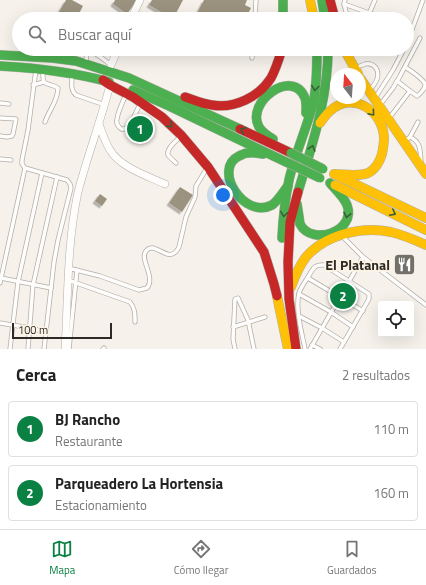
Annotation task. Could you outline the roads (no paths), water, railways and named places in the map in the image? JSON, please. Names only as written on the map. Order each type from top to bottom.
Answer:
[{"type":"main road","points":[[283,0],[283,12]]},
{"type":"main road","points":[[310,0],[313,12]]},
{"type":"main road","points":[[322,0],[324,12]]},
{"type":"main road","points":[[330,0],[333,12]]},
{"type":"main road","points":[[0,55],[12,56]]},
{"type":"main road","points":[[18,56],[76,61],[129,78],[291,153],[323,169],[332,179],[348,208],[347,220],[344,225],[326,235],[313,234],[306,231],[301,226],[296,199]]},
{"type":"main road","points":[[76,61],[86,60],[111,65],[142,76],[193,100],[216,106],[227,106],[240,102],[258,92],[266,85],[277,65],[280,56]]},
{"type":"main road","points":[[289,349],[280,274],[283,215],[289,180],[315,92],[318,66],[317,56]]},
{"type":"main road","points":[[296,349],[291,323],[287,264],[289,238],[291,220],[296,199],[323,106],[328,56]]},
{"type":"main road","points":[[348,56],[354,68]]},
{"type":"main road","points":[[0,66],[39,68],[72,72],[106,83],[123,86],[170,106],[320,178],[332,179],[363,174],[370,172],[376,166],[383,148],[384,138],[378,119],[372,110],[365,105],[358,102],[343,103],[332,109],[318,125]]},
{"type":"main road","points":[[106,83],[141,102],[162,117],[182,135],[208,167],[264,252],[274,284],[289,349]]},
{"type":"main road","points":[[291,153],[263,132],[258,124],[256,118],[261,102],[268,94],[286,85],[300,90],[306,99],[306,125]]},
{"type":"main road","points":[[366,87],[389,119],[407,139],[424,172]]},
{"type":"main road","points":[[268,154],[245,153],[236,156],[230,163],[228,176],[236,194],[250,206],[257,208],[264,207],[271,204],[288,186]]},
{"type":"main road","points":[[332,179],[426,218]]},
{"type":"main road","points":[[332,179],[426,230]]},
{"type":"main road","points":[[289,295],[294,276],[301,263],[321,243],[328,239],[359,230],[381,230],[398,234],[426,246]]},
{"type":"street","points":[[135,12],[140,0]]},
{"type":"street","points":[[111,65],[115,56]]},
{"type":"street","points":[[65,349],[68,268],[77,196],[105,105],[106,83]]},
{"type":"street","points":[[99,124],[109,149],[114,156],[123,164],[165,184]]},
{"type":"lane","points":[[255,12],[256,0]]},
{"type":"lane","points":[[369,12],[375,0]]},
{"type":"lane","points":[[414,24],[423,0]]},
{"type":"lane","points":[[344,2],[367,12]]},
{"type":"lane","points":[[344,2],[346,12]]},
{"type":"lane","points":[[414,50],[420,38]]},
{"type":"lane","points":[[374,99],[400,56]]},
{"type":"lane","points":[[374,99],[397,81],[411,56]]},
{"type":"lane","points":[[360,68],[365,64],[370,64],[377,69],[378,78],[374,99]]},
{"type":"lane","points":[[397,81],[417,96],[422,93],[425,83],[405,67]]},
{"type":"lane","points":[[39,68],[44,82],[58,88],[56,101],[45,122]]},
{"type":"lane","points":[[39,68],[33,85],[28,130],[22,164],[25,168],[67,180],[71,188],[54,262],[44,349]]},
{"type":"lane","points":[[72,72],[71,88],[73,92],[76,95],[105,105]]},
{"type":"lane","points":[[33,85],[44,82]]},
{"type":"lane","points":[[389,119],[410,91]]},
{"type":"lane","points":[[126,93],[116,123],[122,129],[129,126],[141,102]]},
{"type":"lane","points":[[0,103],[9,104]]},
{"type":"lane","points":[[0,118],[16,119],[12,136],[0,136]]},
{"type":"lane","points":[[407,139],[418,122]]},
{"type":"lane","points":[[176,162],[168,155],[168,153],[182,135]]},
{"type":"lane","points":[[0,159],[11,160]]},
{"type":"lane","points":[[68,268],[100,276],[139,290],[147,288],[150,284],[150,278],[144,256],[146,250],[152,248],[166,254],[176,252],[179,247],[188,212],[195,196],[196,186],[208,167]]},
{"type":"lane","points":[[0,283],[25,168]]},
{"type":"lane","points":[[10,349],[18,282],[42,173]]},
{"type":"lane","points":[[28,349],[34,285],[57,177]]},
{"type":"lane","points":[[341,235],[363,257],[426,305]]},
{"type":"lane","points":[[310,349],[363,257]]},
{"type":"lane","points":[[305,349],[299,316],[299,294],[314,266],[319,265],[324,265],[369,294],[369,300],[340,349]]},
{"type":"lane","points":[[68,349],[77,270]]},
{"type":"lane","points":[[1,278],[51,288]]},
{"type":"lane","points":[[308,278],[363,311]]},
{"type":"lane","points":[[68,280],[130,302],[135,311],[135,322]]},
{"type":"lane","points":[[299,294],[331,312],[353,327]]},
{"type":"lane","points":[[235,349],[233,339],[235,299],[238,298],[249,322],[254,349]]},
{"type":"lane","points":[[299,316],[344,342]]},
{"type":"lane","points":[[234,327],[266,317]]},
{"type":"lane","points":[[0,323],[46,332]]},
{"type":"lane","points":[[312,345],[320,349]]},
{"type":"place","name":"BJ Rancho","points":[[140,129]]},
{"type":"place","name":"El Platanal","points":[[405,264]]},
{"type":"place","name":"Parqueadero La Hortensia","points":[[343,296]]}]
